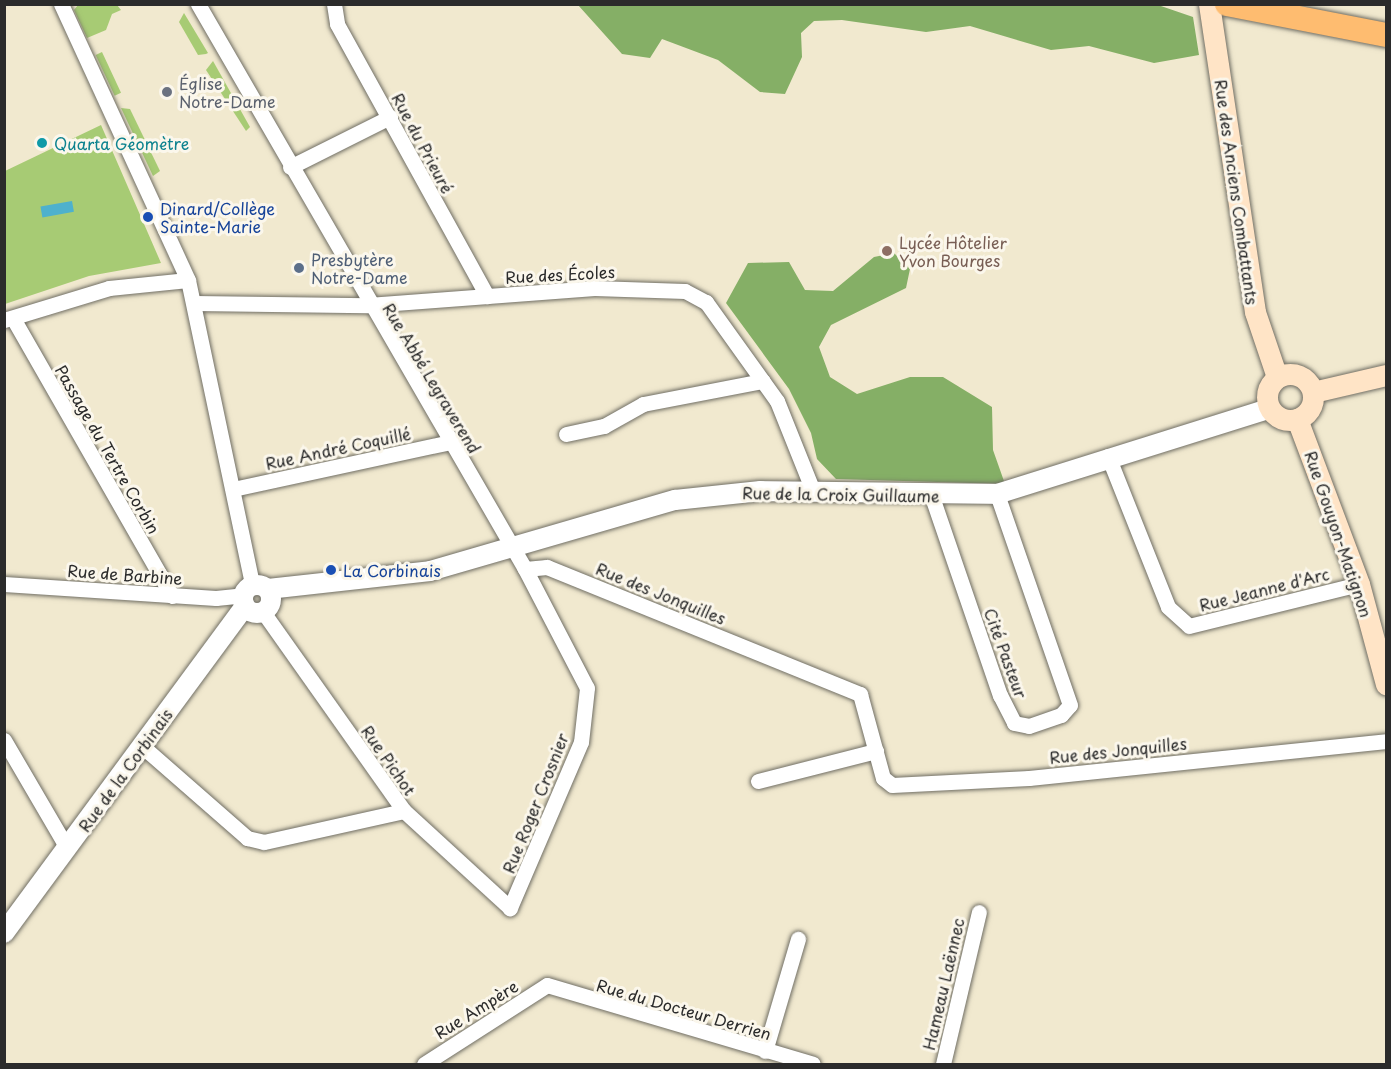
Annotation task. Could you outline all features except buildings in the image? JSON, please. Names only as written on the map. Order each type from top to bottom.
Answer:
[{"type":"main road","name":"Rue des Anciens Combattants","points":[[1209,4],[1255,312],[1277,377]]},
{"type":"main road","points":[[1227,4],[1386,35]]},
{"type":"main road","points":[[1299,375],[1313,392],[1308,411],[1297,419],[1282,419],[1269,409],[1266,395],[1277,377],[1299,375]]},
{"type":"main road","points":[[1313,392],[1386,375]]},
{"type":"main road","name":"Rue Gouyon-Matignon","points":[[1297,419],[1359,584],[1386,684]]},
{"type":"street","name":"Rue Pichot","points":[[61,4],[188,280],[254,598],[404,811],[510,908]]},
{"type":"street","name":"Rue Abbé Legraverend","points":[[198,4],[368,305],[512,549]]},
{"type":"street","name":"Rue du Prieuré","points":[[334,4],[337,24],[487,296]]},
{"type":"street","points":[[290,166],[390,117]]},
{"type":"street","points":[[9,320],[109,288],[188,280]]},
{"type":"street","name":"Rue des Écoles","points":[[194,303],[368,305],[594,288],[685,291],[706,302],[788,419],[813,491]]},
{"type":"street","name":"Passage du Tertre Corbin","points":[[9,320],[172,596]]},
{"type":"street","points":[[566,434],[604,426],[643,404],[763,381]]},
{"type":"street","name":"Rue de la Croix Guillaume","points":[[254,598],[430,571],[512,549],[656,504],[732,493],[813,491],[996,494],[1107,456],[1269,409]]},
{"type":"street","name":"Rue André Coquillé","points":[[233,489],[450,442]]},
{"type":"street","name":"Rue Jeanne d'Arc","points":[[1107,456],[1168,607],[1188,626],[1359,584]]},
{"type":"street","name":"Cité Pasteur","points":[[931,494],[1000,694],[1014,723],[1029,726],[1061,715],[1070,705],[996,494]]},
{"type":"street","name":"Rue Roger Crosnier","points":[[510,908],[581,742],[589,704],[582,672],[512,549]]},
{"type":"street","name":"Rue des Jonquilles","points":[[525,569],[547,567],[860,694],[884,778],[904,788],[1386,741]]},
{"type":"street","name":"Rue de Barbine","points":[[4,584],[172,596],[254,598]]},
{"type":"street","name":"Rue de la Corbinais","points":[[4,933],[254,598]]},
{"type":"street","points":[[4,740],[67,848]]},
{"type":"street","points":[[142,746],[247,838],[264,842],[404,811]]},
{"type":"street","points":[[758,781],[876,752]]},
{"type":"street","name":"Hameau Laënnec","points":[[943,1065],[979,912]]},
{"type":"street","points":[[765,1051],[798,939]]},
{"type":"street","name":"Rue du Docteur Derrien","points":[[547,985],[813,1065]]},
{"type":"street","name":"Rue Ampère","points":[[424,1065],[547,985]]},
{"type":"green space","points":[[78,5],[117,5],[121,10],[112,14],[106,30],[87,38],[74,10]]},
{"type":"green space","points":[[578,5],[1158,5],[1193,17],[1199,55],[1154,63],[1089,46],[1051,50],[970,26],[926,32],[842,20],[814,21],[801,33],[802,57],[785,94],[760,92],[718,60],[662,39],[650,58],[622,54]]},
{"type":"green space","points":[[184,13],[208,53],[198,55],[179,22]]},
{"type":"green space","points":[[102,52],[121,93],[115,96],[96,55]]},
{"type":"green space","points":[[213,61],[250,127],[246,131],[206,70]]},
{"type":"green space","points":[[121,108],[130,109],[160,171],[153,176]]},
{"type":"green space","points":[[101,125],[161,263],[89,276],[5,304],[5,171]]},
{"type":"green space","points":[[894,253],[910,269],[906,288],[831,325],[819,347],[830,377],[857,394],[910,377],[943,377],[992,407],[993,450],[1005,484],[836,479],[817,459],[811,433],[789,389],[726,303],[748,263],[789,262],[805,290],[833,291],[874,257]]},
{"type":"water","points":[[72,201],[74,212],[42,217],[40,207]]},
{"type":"place","name":"Église Notre-Dame","points":[[167,92]]},
{"type":"place","name":"Quarta Géomètre","points":[[42,143]]},
{"type":"place","name":"Dinard/Collège Sainte-Marie","points":[[148,217]]},
{"type":"place","name":"Lycée Hôtelier Yvon Bourges","points":[[887,251]]},
{"type":"place","name":"Presbytère Notre-Dame","points":[[299,268]]},
{"type":"place","name":"La Corbinais","points":[[331,570]]}]
